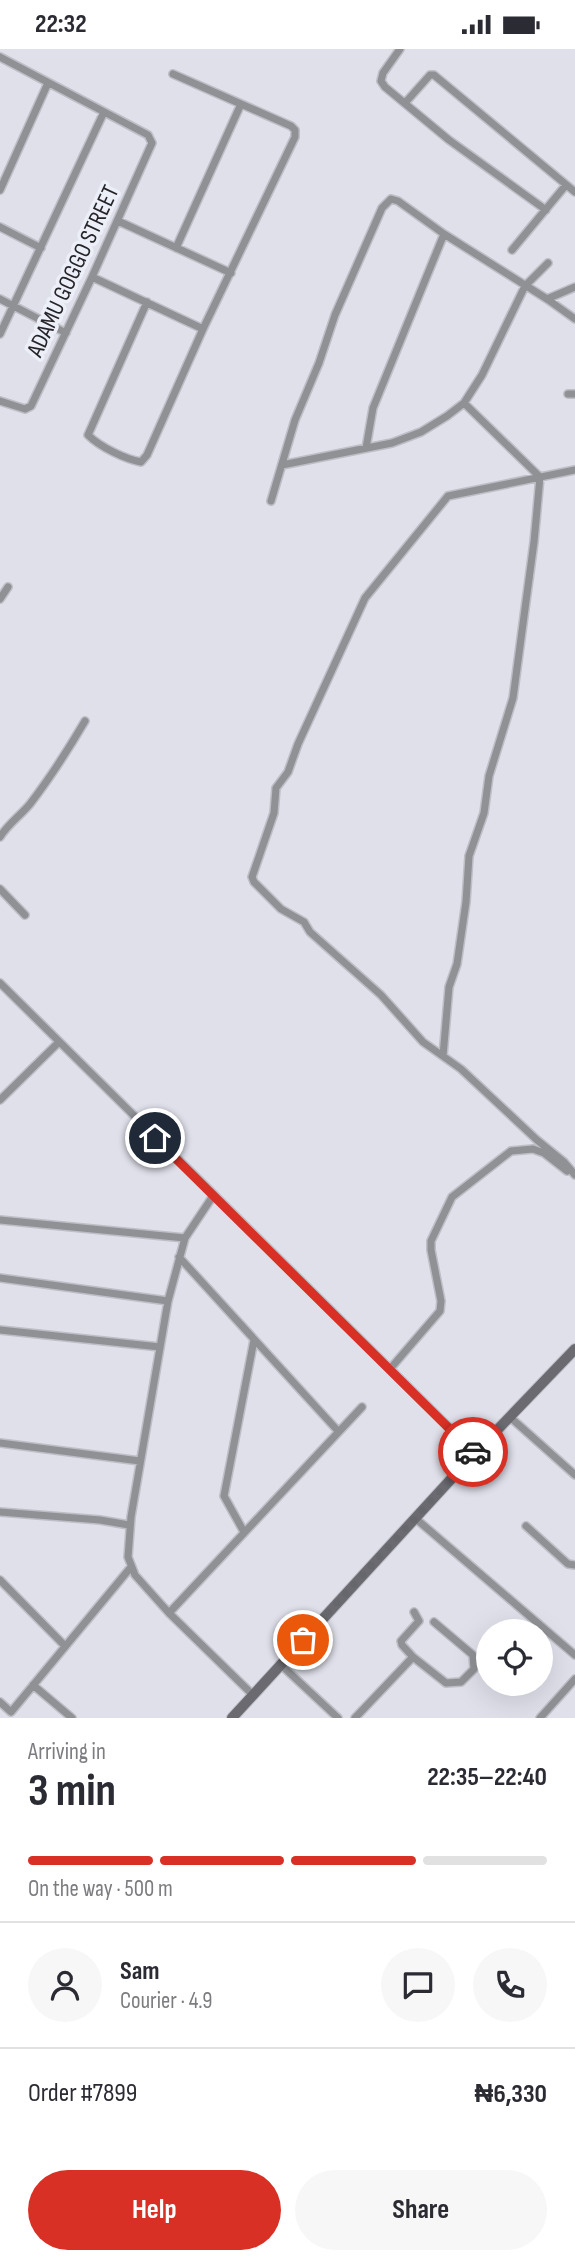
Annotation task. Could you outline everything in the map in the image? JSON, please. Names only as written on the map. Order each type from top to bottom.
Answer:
[{"type":"street","points":[[400,49],[383,72],[380,81],[449,139],[545,210]]},
{"type":"street","points":[[0,57],[104,113],[0,334]]},
{"type":"street","points":[[147,302],[88,435],[94,441],[133,460],[141,461],[147,455],[295,137],[292,127],[173,73]]},
{"type":"street","points":[[405,103],[430,75],[434,75],[575,192]]},
{"type":"street","points":[[0,190],[48,83]]},
{"type":"street","points":[[176,248],[241,104]]},
{"type":"street","name":"ADAMU GOGGO STREET","points":[[0,401],[25,409],[31,406],[150,149],[151,139],[104,113]]},
{"type":"street","points":[[512,250],[566,185]]},
{"type":"street","points":[[271,501],[295,420],[319,363],[335,315],[382,208],[391,199],[398,201],[575,319]]},
{"type":"street","points":[[118,221],[231,274]]},
{"type":"street","points":[[0,227],[41,248]]},
{"type":"street","points":[[366,448],[373,408],[444,234]]},
{"type":"street","points":[[282,465],[392,443],[421,432],[447,416],[464,403],[482,375],[524,286],[548,263]]},
{"type":"street","points":[[92,277],[204,329]]},
{"type":"street","points":[[547,299],[575,287]]},
{"type":"street","points":[[0,299],[65,333]]},
{"type":"street","points":[[464,403],[540,477]]},
{"type":"street","points":[[575,470],[448,496],[370,591],[298,744],[288,772],[276,788],[274,813],[252,877],[281,909],[300,918],[310,932],[381,995],[423,1042],[461,1069],[564,1162],[575,1176]]},
{"type":"street","points":[[443,1056],[449,987],[457,964],[466,902],[469,856],[484,813],[489,776],[513,698],[540,477]]},
{"type":"street","points":[[0,599],[8,587]]},
{"type":"street","points":[[0,837],[46,784],[85,721]]},
{"type":"street","points":[[0,889],[25,915]]},
{"type":"street","points":[[0,983],[475,1453]]},
{"type":"street","points":[[0,1100],[59,1042]]},
{"type":"street","points":[[390,1369],[440,1311],[441,1301],[431,1241],[452,1197],[511,1151],[524,1148],[544,1153],[575,1176]]},
{"type":"street","points":[[213,1196],[184,1238],[168,1301],[128,1548],[131,1567],[169,1613],[253,1695]]},
{"type":"street","points":[[0,1220],[184,1238]]},
{"type":"street","points":[[179,1257],[338,1431]]},
{"type":"street","points":[[0,1278],[168,1301]]},
{"type":"street","points":[[0,1330],[160,1347]]},
{"type":"street","points":[[244,1532],[224,1496],[254,1339]]},
{"type":"street","points":[[232,1718],[475,1453],[575,1349]]},
{"type":"street","points":[[169,1613],[362,1407]]},
{"type":"street","points":[[510,1417],[575,1475]]},
{"type":"street","points":[[0,1443],[140,1461]]},
{"type":"street","points":[[0,1512],[130,1525]]},
{"type":"street","points":[[415,1518],[575,1655]]},
{"type":"street","points":[[526,1526],[568,1564],[575,1565]]},
{"type":"street","points":[[0,1702],[14,1715],[33,1685],[131,1567]]},
{"type":"street","points":[[0,1580],[65,1646]]},
{"type":"street","points":[[414,1612],[419,1621],[401,1641],[402,1646],[446,1683],[461,1682],[474,1669],[473,1655],[434,1622]]},
{"type":"street","points":[[355,1718],[413,1657]]},
{"type":"street","points":[[281,1664],[336,1717]]},
{"type":"street","points":[[541,1718],[575,1679]]},
{"type":"street","points":[[33,1685],[72,1718]]},
{"type":"way so far","points":[[303,1640],[475,1453],[473,1452]]},
{"type":"route","points":[[155,1138],[473,1452]]}]
